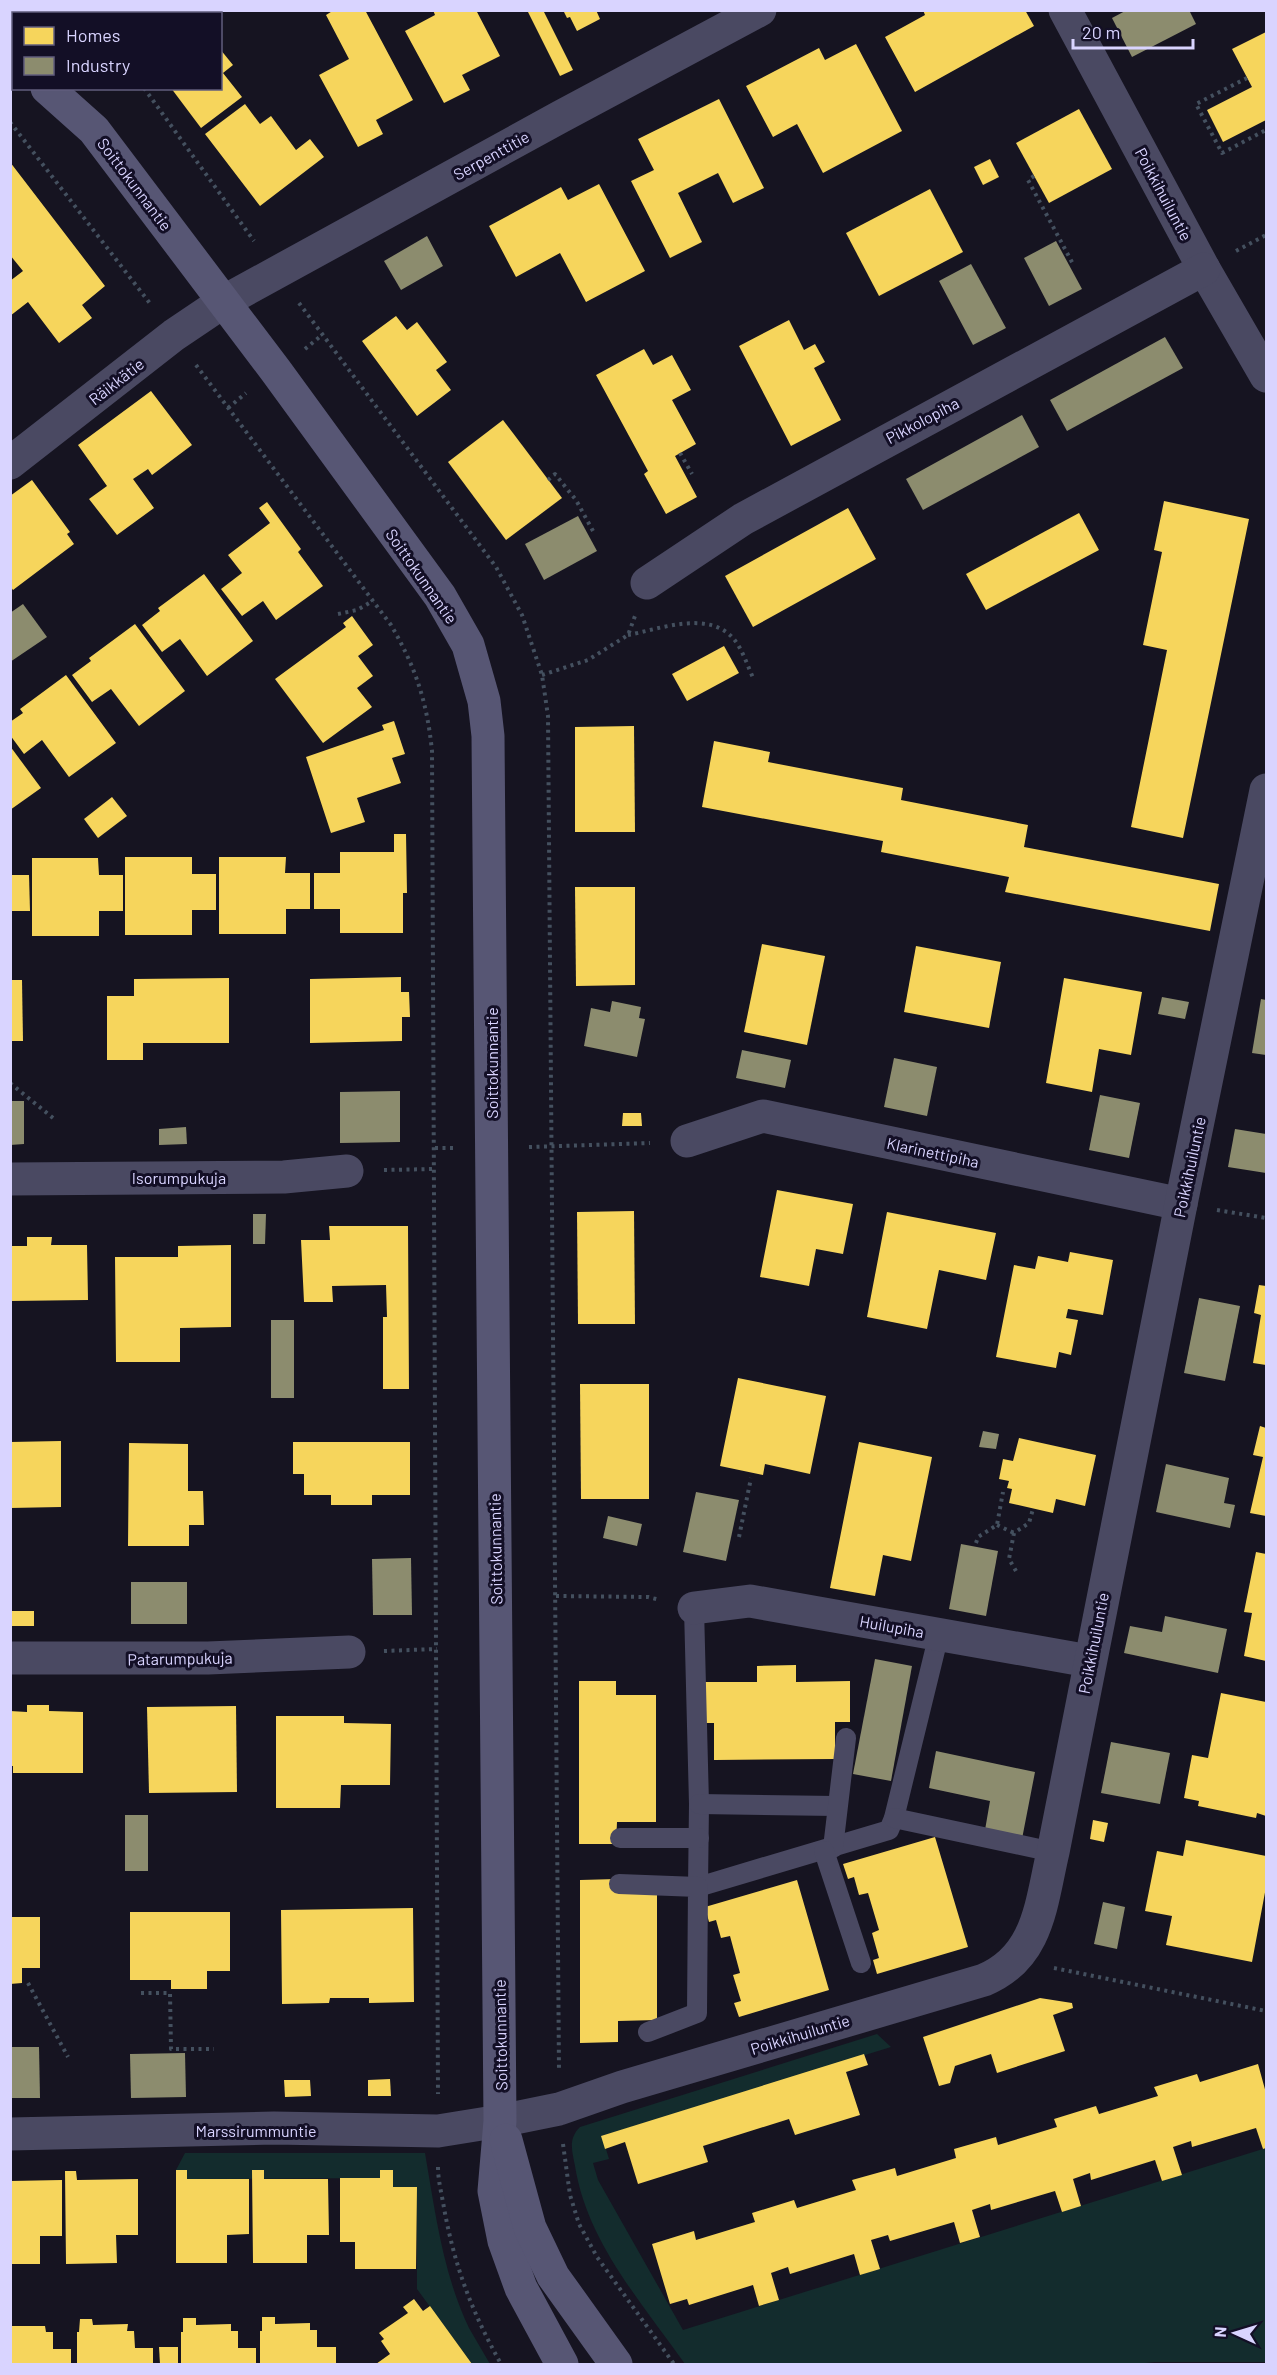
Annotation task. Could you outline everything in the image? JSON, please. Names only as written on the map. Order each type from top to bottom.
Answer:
[{"type":"street","name":"Serpenttitie","points":[[223,302],[760,10]]},
{"type":"street","name":"Poikkihuiluntie","points":[[1065,10],[1204,269],[1266,376]]},
{"type":"street","name":"Soittokunnantie","points":[[49,90],[94,130],[440,596],[468,645],[483,701],[488,736],[500,2121],[494,2191],[504,2241],[521,2288],[562,2364]]},
{"type":"street","name":"Soittokunnantie","points":[[78,90],[94,130]]},
{"type":"street","name":"Pikkolopiha","points":[[647,583],[743,519],[1204,269]]},
{"type":"street","name":"Räikkätie","points":[[10,463],[174,335],[223,302]]},
{"type":"street","name":"Poikkihuiluntie","points":[[500,2121],[559,2109],[622,2087],[984,1980],[999,1974],[1016,1960],[1026,1947],[1033,1933],[1053,1852],[1089,1661],[1266,790]]},
{"type":"street","name":"Klarinettipiha","points":[[687,1141],[764,1116],[1181,1204]]},
{"type":"street","name":"Isorumpukuja","points":[[10,1179],[284,1177],[346,1171]]},
{"type":"street","name":"Huilupiha","points":[[694,1608],[750,1601],[1089,1661]]},
{"type":"street","name":"Patarumpukuja","points":[[10,1658],[208,1658],[349,1652]]},
{"type":"street","name":"Soittokunnantie","points":[[500,2121],[530,2228],[553,2276],[616,2364]]},
{"type":"street","name":"Marssirummuntie","points":[[10,2134],[274,2128],[438,2131],[500,2121]]},
{"type":"lane","points":[[648,2032],[697,2013],[699,1804],[694,1608]]},
{"type":"lane","points":[[619,1884],[698,1887],[889,1830],[894,1818],[939,1634]]},
{"type":"lane","points":[[846,1738],[828,1849],[861,1963]]},
{"type":"lane","points":[[699,1804],[836,1806]]},
{"type":"lane","points":[[894,1818],[1053,1852]]},
{"type":"lane","points":[[620,1838],[699,1838]]},
{"type":"path","points":[[1247,78],[1196,104],[1222,153],[1266,130]]},
{"type":"path","points":[[10,122],[174,335],[391,625],[408,654],[429,717],[432,751],[435,1148],[438,2172],[459,2276],[478,2323],[501,2364]]},
{"type":"path","points":[[1034,176],[1028,180],[1073,264]]},
{"type":"path","points":[[680,453],[692,474]]},
{"type":"path","points":[[548,480],[555,474],[576,500],[593,531]]},
{"type":"path","points":[[628,635],[647,583]]},
{"type":"path","points":[[339,614],[357,610],[373,601]]},
{"type":"path","points":[[542,675],[588,660],[628,635],[694,622],[716,626],[733,638],[754,680]]},
{"type":"path","points":[[10,1083],[53,1118]]},
{"type":"path","points":[[435,1148],[553,1148],[687,1141]]},
{"type":"path","points":[[346,1171],[435,1169]]},
{"type":"path","points":[[1181,1204],[1266,1218]]},
{"type":"path","points":[[739,1538],[751,1478]]},
{"type":"path","points":[[976,1543],[978,1537],[997,1525],[1003,1492]]},
{"type":"path","points":[[1016,1571],[1009,1559],[1014,1533],[1029,1523],[1033,1509]]},
{"type":"path","points":[[997,1525],[1014,1533]]},
{"type":"path","points":[[556,1596],[648,1597],[694,1608]]},
{"type":"path","points":[[349,1652],[437,1649]]},
{"type":"path","points":[[1016,1960],[1266,2011]]},
{"type":"path","points":[[28,1983],[68,2057]]},
{"type":"path","points":[[141,1993],[170,1993],[171,2049],[214,2049]]},
{"type":"green space","points":[[877,2034],[891,2047],[602,2136],[609,2159],[593,2163],[598,2180],[683,2330],[1266,2148],[1266,2362],[685,2364],[618,2271],[591,2220],[581,2194],[573,2155],[572,2140],[576,2131],[580,2127]]},
{"type":"green space","points":[[185,2153],[425,2153],[446,2264],[469,2328],[490,2364],[472,2364],[417,2289],[417,2188],[393,2187],[393,2170],[380,2170],[380,2178],[187,2179],[187,2170],[176,2170]]},
{"type":"building: Homes","points":[[334,10],[365,10],[413,100],[376,120],[383,134],[358,147],[319,75],[349,59],[326,15]]},
{"type":"building: Homes","points":[[433,10],[476,10],[500,56],[462,75],[470,90],[444,103],[405,31],[435,15]]},
{"type":"building: Homes","points":[[527,10],[543,10],[573,70],[560,76]]},
{"type":"building: Homes","points":[[563,10],[596,10],[600,19],[577,31],[570,17],[567,18]]},
{"type":"building: Homes","points":[[923,10],[1025,10],[1034,26],[915,92],[885,37],[925,15]]},
{"type":"building: Homes","points":[[1266,32],[1266,120],[1223,142],[1207,110],[1252,87],[1232,49]]},
{"type":"building: Homes","points":[[856,44],[902,131],[823,173],[797,124],[773,137],[746,86],[819,48],[825,60]]},
{"type":"building: Homes","points":[[222,51],[233,65],[223,73],[242,97],[201,128],[172,90],[222,90]]},
{"type":"building: Homes","points":[[719,99],[764,188],[733,203],[718,173],[678,193],[702,242],[670,258],[631,181],[654,170],[638,139]]},
{"type":"building: Homes","points":[[245,104],[260,124],[271,116],[296,150],[310,139],[324,157],[260,206],[205,134]]},
{"type":"building: Homes","points":[[1079,109],[1112,169],[1049,203],[1016,143]]},
{"type":"building: Homes","points":[[990,159],[999,177],[983,185],[974,167]]},
{"type":"building: Homes","points":[[10,162],[105,286],[82,305],[92,318],[59,343],[28,302],[10,316],[10,281],[23,271],[10,255]]},
{"type":"building: Homes","points":[[599,184],[645,271],[586,302],[560,253],[516,277],[489,226],[561,187],[568,200]]},
{"type":"building: Homes","points":[[930,189],[963,252],[879,296],[846,233]]},
{"type":"building: Homes","points":[[396,316],[407,330],[417,322],[447,362],[436,370],[451,390],[417,416],[362,341]]},
{"type":"building: Homes","points":[[789,320],[804,350],[815,344],[825,362],[814,368],[841,420],[791,446],[739,346]]},
{"type":"building: Homes","points":[[644,349],[653,365],[672,355],[691,390],[672,400],[696,444],[675,456],[697,497],[666,514],[644,474],[648,471],[596,375]]},
{"type":"building: Homes","points":[[151,391],[192,445],[152,475],[148,469],[133,479],[154,508],[117,535],[89,499],[107,486],[78,445]]},
{"type":"building: Homes","points":[[503,420],[562,498],[506,540],[448,462]]},
{"type":"building: Homes","points":[[32,480],[70,532],[67,534],[74,544],[13,590],[10,586],[10,496]]},
{"type":"building: Homes","points":[[1164,501],[1249,519],[1183,838],[1131,827],[1167,650],[1143,645],[1162,552],[1154,550]]},
{"type":"building: Homes","points":[[267,502],[301,549],[298,552],[323,586],[276,620],[263,601],[242,616],[221,589],[242,573],[228,555],[270,523],[259,508]]},
{"type":"building: Homes","points":[[848,508],[876,559],[753,627],[725,576]]},
{"type":"building: Homes","points":[[1079,513],[1099,550],[986,610],[966,574]]},
{"type":"building: Homes","points":[[204,574],[253,641],[207,676],[180,639],[162,652],[142,625],[160,611],[158,608]]},
{"type":"building: Homes","points":[[352,616],[373,645],[358,656],[373,676],[357,688],[372,707],[323,743],[275,679],[346,627],[343,623]]},
{"type":"building: Homes","points":[[135,624],[185,691],[139,726],[111,689],[92,702],[72,675],[91,661],[89,658]]},
{"type":"building: Homes","points":[[724,646],[739,673],[687,701],[672,674]]},
{"type":"building: Homes","points":[[66,675],[116,743],[69,777],[42,740],[24,754],[10,735],[10,722],[23,713],[20,709]]},
{"type":"building: Homes","points":[[394,721],[405,754],[392,758],[401,783],[357,798],[365,822],[331,833],[306,757],[384,730],[382,725]]},
{"type":"building: Homes","points":[[634,726],[635,832],[575,832],[575,727]]},
{"type":"building: Homes","points":[[714,741],[770,752],[768,762],[903,788],[901,800],[1028,825],[1024,847],[1219,884],[1210,931],[1005,892],[1009,877],[881,852],[883,841],[702,807]]},
{"type":"building: Homes","points":[[10,746],[41,788],[10,810]]},
{"type":"building: Homes","points":[[112,797],[127,816],[98,838],[84,819]]},
{"type":"building: Homes","points":[[394,834],[406,834],[407,893],[403,893],[403,933],[340,933],[340,909],[314,909],[314,873],[340,873],[340,852],[394,852]]},
{"type":"building: Homes","points":[[125,857],[192,857],[192,874],[216,874],[216,910],[192,910],[192,935],[125,935]]},
{"type":"building: Homes","points":[[219,857],[286,857],[285,873],[310,873],[310,909],[286,909],[286,934],[219,934]]},
{"type":"building: Homes","points":[[32,858],[98,858],[99,875],[123,875],[123,911],[99,911],[99,936],[32,936]]},
{"type":"building: Homes","points":[[10,875],[29,875],[30,911],[10,911]]},
{"type":"building: Homes","points":[[575,887],[635,887],[635,985],[576,986]]},
{"type":"building: Homes","points":[[762,944],[825,956],[807,1045],[744,1032]]},
{"type":"building: Homes","points":[[916,946],[1001,962],[989,1028],[904,1012]]},
{"type":"building: Homes","points":[[401,977],[401,992],[409,992],[410,1017],[402,1017],[402,1041],[310,1043],[310,979]]},
{"type":"building: Homes","points":[[229,978],[229,1043],[143,1043],[143,1060],[107,1060],[107,996],[134,996],[134,979]]},
{"type":"building: Homes","points":[[1064,978],[1142,992],[1131,1055],[1099,1049],[1092,1092],[1046,1083]]},
{"type":"building: Homes","points":[[10,980],[22,980],[23,1041],[10,1041]]},
{"type":"building: Homes","points":[[623,1113],[641,1113],[642,1126],[622,1126]]},
{"type":"building: Homes","points":[[777,1190],[853,1204],[843,1254],[816,1249],[809,1286],[760,1277]]},
{"type":"building: Homes","points":[[634,1211],[635,1324],[578,1324],[577,1212]]},
{"type":"building: Homes","points":[[887,1212],[996,1233],[986,1280],[939,1270],[927,1329],[867,1317]]},
{"type":"building: Homes","points":[[329,1226],[408,1226],[409,1389],[383,1389],[383,1317],[387,1317],[386,1285],[332,1286],[333,1302],[304,1302],[301,1240],[330,1240]]},
{"type":"building: Homes","points":[[27,1237],[52,1237],[51,1245],[87,1245],[88,1300],[10,1301],[10,1246],[27,1246]]},
{"type":"building: Homes","points":[[231,1245],[231,1327],[180,1328],[180,1362],[116,1362],[115,1257],[178,1257],[178,1246]]},
{"type":"building: Homes","points":[[1070,1252],[1113,1260],[1103,1315],[1068,1309],[1066,1318],[1078,1320],[1071,1355],[1059,1352],[1056,1368],[996,1357],[1014,1265],[1035,1269],[1038,1256],[1068,1262]]},
{"type":"building: Homes","points":[[1259,1285],[1266,1286],[1266,1365],[1253,1363],[1261,1315],[1254,1313]]},
{"type":"building: Homes","points":[[738,1378],[826,1396],[810,1474],[765,1464],[763,1475],[720,1466]]},
{"type":"building: Homes","points":[[580,1384],[649,1384],[649,1499],[581,1499]]},
{"type":"building: Homes","points":[[1260,1426],[1266,1428],[1266,1516],[1250,1513],[1263,1457],[1253,1455]]},
{"type":"building: Homes","points":[[1019,1438],[1096,1455],[1085,1506],[1056,1499],[1053,1513],[1009,1503],[1012,1489],[1007,1488],[1009,1481],[999,1479],[1003,1459],[1013,1461]]},
{"type":"building: Homes","points":[[61,1441],[61,1507],[10,1508],[10,1442]]},
{"type":"building: Homes","points":[[293,1442],[410,1442],[410,1495],[372,1495],[372,1505],[331,1505],[331,1495],[304,1495],[304,1474],[293,1474]]},
{"type":"building: Homes","points":[[859,1442],[932,1457],[911,1561],[883,1555],[875,1596],[830,1588]]},
{"type":"building: Homes","points":[[129,1443],[188,1444],[188,1491],[203,1491],[204,1525],[189,1525],[189,1546],[128,1546]]},
{"type":"building: Homes","points":[[1256,1552],[1266,1554],[1266,1661],[1244,1656],[1252,1613],[1244,1612]]},
{"type":"building: Homes","points":[[10,1611],[34,1611],[34,1626],[10,1626]]},
{"type":"building: Homes","points":[[796,1665],[796,1682],[850,1681],[850,1722],[835,1722],[835,1759],[714,1760],[714,1723],[700,1723],[700,1682],[757,1682],[757,1666]]},
{"type":"building: Homes","points":[[579,1681],[616,1681],[616,1695],[656,1695],[656,1822],[617,1822],[616,1844],[579,1844]]},
{"type":"building: Homes","points":[[1221,1693],[1266,1702],[1266,1816],[1257,1813],[1256,1818],[1198,1806],[1199,1801],[1184,1798],[1192,1755],[1208,1758]]},
{"type":"building: Homes","points":[[27,1705],[49,1705],[49,1711],[83,1712],[83,1773],[13,1773],[13,1766],[10,1766],[10,1711],[27,1712]]},
{"type":"building: Homes","points":[[236,1706],[237,1792],[149,1793],[147,1707]]},
{"type":"building: Homes","points":[[276,1716],[344,1716],[344,1723],[391,1724],[390,1785],[341,1785],[340,1808],[276,1808]]},
{"type":"building: Homes","points":[[1093,1820],[1108,1823],[1104,1842],[1090,1839]]},
{"type":"building: Homes","points":[[935,1837],[968,1947],[877,1974],[873,1960],[879,1958],[872,1933],[879,1930],[868,1893],[859,1895],[854,1877],[848,1879],[843,1864]]},
{"type":"building: Homes","points":[[1186,1840],[1266,1856],[1266,1887],[1252,1962],[1166,1945],[1172,1916],[1145,1911],[1157,1851],[1183,1856]]},
{"type":"building: Homes","points":[[617,1879],[617,1893],[657,1893],[657,2020],[618,2021],[618,2042],[580,2043],[580,1880]]},
{"type":"building: Homes","points":[[797,1880],[829,1990],[739,2017],[734,2003],[741,2001],[733,1975],[740,1973],[730,1936],[721,1938],[716,1920],[709,1922],[705,1907]]},
{"type":"building: Homes","points":[[413,1908],[414,2002],[369,2003],[369,1998],[330,1998],[329,2003],[282,2004],[281,1910]]},
{"type":"building: Homes","points":[[130,1912],[230,1912],[230,1971],[207,1971],[207,1989],[171,1989],[171,1980],[130,1980]]},
{"type":"building: Homes","points":[[10,1917],[40,1917],[40,1968],[22,1968],[22,1983],[10,1984]]},
{"type":"building: Homes","points":[[1040,1998],[1072,2003],[1073,2008],[1053,2015],[1065,2051],[997,2073],[991,2054],[955,2066],[950,2083],[939,2086],[923,2037]]},
{"type":"building: Homes","points":[[864,2054],[868,2065],[846,2072],[860,2115],[795,2135],[789,2119],[703,2146],[708,2162],[638,2184],[625,2142],[605,2149],[601,2136]]},
{"type":"building: Homes","points":[[1258,2064],[1266,2093],[1266,2148],[1263,2149],[1256,2128],[1192,2147],[1191,2141],[1173,2147],[1182,2175],[1162,2181],[1155,2160],[1091,2180],[1090,2173],[1073,2179],[1081,2206],[1062,2212],[1055,2191],[991,2210],[990,2204],[972,2210],[980,2237],[960,2243],[954,2222],[890,2241],[888,2235],[871,2240],[880,2269],[860,2275],[854,2254],[790,2274],[788,2267],[771,2273],[779,2300],[759,2306],[753,2285],[689,2305],[687,2299],[670,2304],[652,2244],[694,2231],[696,2240],[755,2222],[752,2213],[794,2200],[797,2208],[856,2190],[852,2180],[895,2168],[897,2176],[956,2158],[954,2149],[996,2137],[998,2145],[1057,2127],[1054,2119],[1096,2106],[1099,2114],[1158,2096],[1154,2087],[1197,2074],[1200,2082]]},
{"type":"building: Homes","points":[[390,2079],[391,2096],[368,2096],[368,2080]]},
{"type":"building: Homes","points":[[284,2080],[310,2080],[311,2096],[285,2097]]},
{"type":"building: Homes","points":[[176,2170],[187,2170],[187,2179],[249,2179],[249,2234],[227,2235],[227,2263],[176,2263]]},
{"type":"building: Homes","points":[[252,2170],[264,2170],[264,2179],[328,2179],[329,2235],[307,2235],[307,2263],[253,2263]]},
{"type":"building: Homes","points":[[380,2170],[393,2170],[393,2187],[417,2187],[416,2269],[355,2269],[355,2242],[340,2242],[340,2178],[380,2178]]},
{"type":"building: Homes","points":[[65,2171],[76,2171],[77,2180],[138,2179],[138,2235],[116,2235],[117,2263],[66,2264]]},
{"type":"building: Homes","points":[[62,2180],[62,2236],[40,2236],[40,2264],[10,2264],[10,2181]]},
{"type":"building: Homes","points":[[414,2299],[423,2311],[430,2306],[472,2364],[376,2364],[390,2354],[381,2341],[384,2339],[379,2333],[408,2313],[403,2307]]},
{"type":"building: Homes","points":[[262,2317],[275,2317],[275,2324],[310,2323],[310,2330],[317,2330],[317,2347],[336,2347],[336,2364],[260,2364]]},
{"type":"building: Homes","points":[[183,2318],[196,2318],[196,2325],[231,2324],[231,2331],[238,2331],[238,2348],[256,2348],[256,2364],[181,2364]]},
{"type":"building: Homes","points":[[80,2319],[92,2319],[93,2325],[128,2324],[127,2331],[134,2331],[135,2348],[153,2348],[153,2364],[77,2364],[77,2332],[79,2332]]},
{"type":"building: Homes","points":[[10,2326],[45,2326],[46,2332],[53,2332],[53,2349],[71,2349],[71,2364],[10,2364]]},
{"type":"building: Homes","points":[[159,2347],[178,2347],[178,2364],[160,2364]]},
{"type":"building: Industry","points":[[1127,10],[1189,10],[1196,24],[1132,57],[1112,18]]},
{"type":"building: Industry","points":[[427,236],[443,266],[401,290],[384,261]]},
{"type":"building: Industry","points":[[1056,241],[1082,289],[1049,306],[1024,258]]},
{"type":"building: Industry","points":[[971,264],[1006,328],[973,345],[939,281]]},
{"type":"building: Industry","points":[[1165,337],[1183,368],[1067,431],[1050,400]]},
{"type":"building: Industry","points":[[1022,415],[1039,447],[923,510],[906,479]]},
{"type":"building: Industry","points":[[578,516],[597,551],[544,580],[525,544]]},
{"type":"building: Industry","points":[[23,604],[47,637],[10,662],[10,613]]},
{"type":"building: Industry","points":[[1162,997],[1189,1002],[1185,1019],[1158,1014]]},
{"type":"building: Industry","points":[[1261,999],[1266,1000],[1266,1055],[1252,1053]]},
{"type":"building: Industry","points":[[612,1001],[641,1007],[639,1018],[645,1019],[637,1057],[584,1046],[591,1008],[610,1012]]},
{"type":"building: Industry","points":[[742,1050],[791,1060],[785,1088],[736,1078]]},
{"type":"building: Industry","points":[[894,1058],[937,1067],[927,1116],[884,1107]]},
{"type":"building: Industry","points":[[400,1091],[400,1142],[340,1143],[340,1092]]},
{"type":"building: Industry","points":[[1100,1095],[1140,1103],[1129,1158],[1089,1150]]},
{"type":"building: Industry","points":[[10,1101],[24,1101],[24,1144],[10,1145]]},
{"type":"building: Industry","points":[[186,1127],[187,1144],[159,1145],[159,1129]]},
{"type":"building: Industry","points":[[1235,1129],[1266,1134],[1266,1173],[1228,1167]]},
{"type":"building: Industry","points":[[253,1214],[266,1214],[265,1244],[253,1244]]},
{"type":"building: Industry","points":[[1199,1298],[1240,1306],[1225,1381],[1184,1373]]},
{"type":"building: Industry","points":[[271,1320],[294,1320],[294,1398],[271,1398]]},
{"type":"building: Industry","points":[[983,1431],[999,1434],[996,1449],[979,1447]]},
{"type":"building: Industry","points":[[1166,1464],[1229,1478],[1224,1503],[1235,1505],[1230,1528],[1156,1512]]},
{"type":"building: Industry","points":[[696,1492],[739,1500],[726,1561],[683,1552]]},
{"type":"building: Industry","points":[[608,1516],[642,1524],[637,1546],[603,1538]]},
{"type":"building: Industry","points":[[961,1544],[998,1551],[986,1616],[949,1609]]},
{"type":"building: Industry","points":[[411,1558],[412,1615],[373,1615],[372,1559]]},
{"type":"building: Industry","points":[[131,1582],[187,1582],[187,1624],[131,1624]]},
{"type":"building: Industry","points":[[1165,1616],[1227,1629],[1218,1673],[1124,1653],[1130,1626],[1162,1632]]},
{"type":"building: Industry","points":[[875,1659],[912,1666],[891,1781],[853,1774]]},
{"type":"building: Industry","points":[[1111,1742],[1170,1753],[1160,1804],[1101,1793]]},
{"type":"building: Industry","points":[[936,1751],[1035,1772],[1022,1839],[985,1830],[990,1801],[929,1788]]},
{"type":"building: Industry","points":[[125,1815],[148,1815],[148,1871],[125,1871]]},
{"type":"building: Industry","points":[[1103,1902],[1125,1907],[1117,1949],[1094,1944]]},
{"type":"building: Industry","points":[[10,2047],[39,2047],[40,2098],[10,2098]]},
{"type":"building: Industry","points":[[185,2053],[186,2097],[131,2098],[130,2054]]}]
